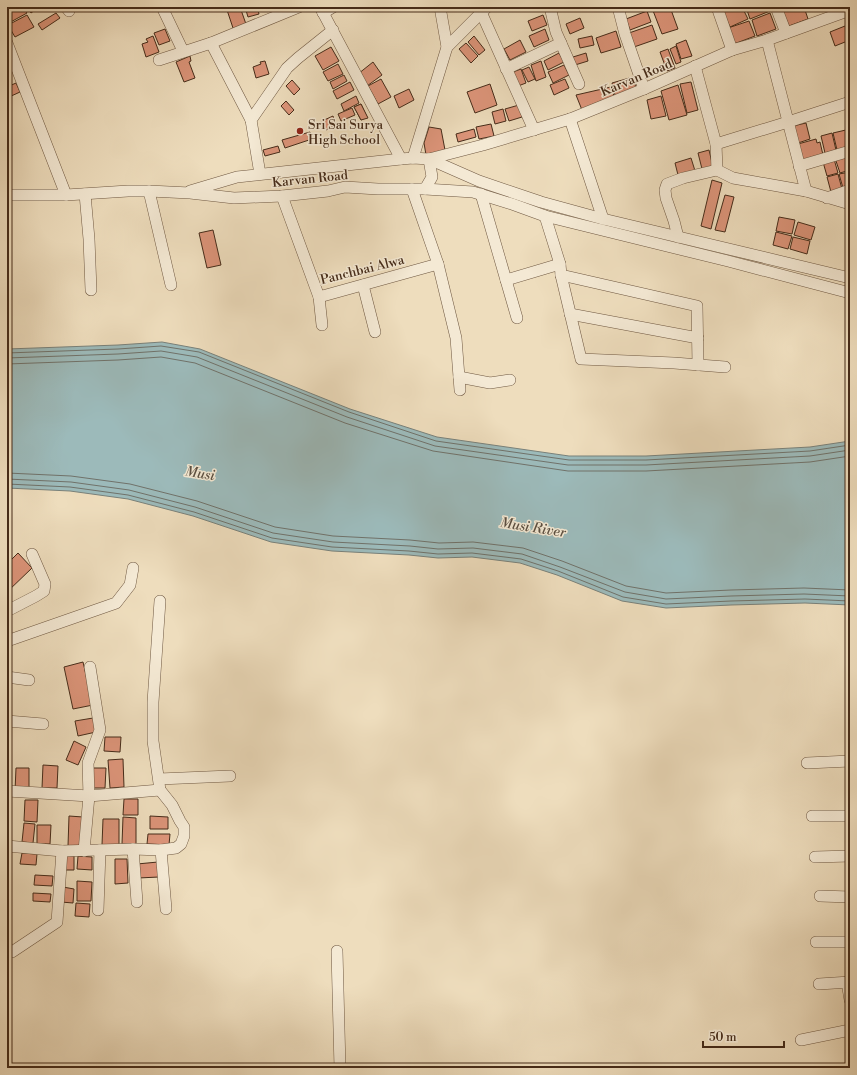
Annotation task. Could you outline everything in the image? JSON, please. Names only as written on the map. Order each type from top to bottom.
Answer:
[{"type":"street","points":[[162,7],[183,51]]},
{"type":"street","points":[[159,60],[211,43],[299,7]]},
{"type":"street","points":[[333,7],[322,10],[401,160]]},
{"type":"street","points":[[440,7],[448,47]]},
{"type":"street","points":[[550,7],[556,32],[579,84]]},
{"type":"street","points":[[618,7],[644,89]]},
{"type":"street","points":[[717,7],[732,50]]},
{"type":"street","points":[[776,7],[786,33]]},
{"type":"street","points":[[413,158],[448,47],[484,10],[506,69],[534,130]]},
{"type":"street","name":"Karvan Road","points":[[190,192],[191,190],[237,177],[413,158],[429,159],[570,119],[644,89],[732,50],[767,40],[850,10]]},
{"type":"street","points":[[251,120],[287,68],[333,30]]},
{"type":"street","points":[[767,40],[806,191]]},
{"type":"street","points":[[7,43],[66,195]]},
{"type":"street","points":[[211,43],[251,120],[260,174]]},
{"type":"street","points":[[506,69],[561,43]]},
{"type":"street","points":[[695,66],[716,144],[717,170]]},
{"type":"street","points":[[716,144],[850,102]]},
{"type":"street","points":[[570,119],[603,219]]},
{"type":"street","points":[[799,166],[850,151]]},
{"type":"street","points":[[429,159],[479,181],[541,202],[603,219],[850,278]]},
{"type":"street","points":[[425,188],[432,178],[429,159]]},
{"type":"street","points":[[678,237],[666,198],[665,190],[667,184],[683,178],[717,170],[733,178],[806,191],[850,204]]},
{"type":"street","name":"Karvan Road","points":[[7,195],[66,195],[149,191],[190,192],[234,198],[282,196],[345,188],[425,188],[473,192],[544,216],[850,292]]},
{"type":"street","points":[[412,189],[438,264],[456,338],[460,390]]},
{"type":"street","points":[[826,198],[850,190]]},
{"type":"street","points":[[149,191],[171,285]]},
{"type":"street","points":[[85,194],[90,239],[91,290]]},
{"type":"street","points":[[481,194],[518,318]]},
{"type":"street","name":"Panchbai Alwa","points":[[282,196],[320,297],[438,264]]},
{"type":"street","points":[[544,216],[560,264],[561,276],[580,358],[725,367]]},
{"type":"street","points":[[506,280],[560,264]]},
{"type":"street","points":[[561,276],[698,306],[698,365]]},
{"type":"street","points":[[363,284],[375,332]]},
{"type":"street","points":[[320,297],[322,325]]},
{"type":"street","points":[[570,314],[698,338]]},
{"type":"street","points":[[459,377],[490,383],[510,380]]},
{"type":"street","points":[[7,611],[44,591],[45,584],[32,554]]},
{"type":"street","points":[[7,641],[116,603],[130,585],[133,568]]},
{"type":"street","points":[[7,846],[62,851],[133,849],[161,850],[176,848],[181,844],[184,836],[184,826],[160,784],[153,741],[153,702],[160,600]]},
{"type":"street","points":[[84,850],[88,796],[88,764],[100,730],[90,667]]},
{"type":"street","points":[[7,677],[29,680]]},
{"type":"street","points":[[7,721],[43,724]]},
{"type":"street","points":[[807,763],[850,761]]},
{"type":"street","points":[[7,791],[88,796],[160,784],[230,776]]},
{"type":"street","points":[[812,816],[850,816]]},
{"type":"street","points":[[133,849],[137,902]]},
{"type":"street","points":[[98,910],[100,850]]},
{"type":"street","points":[[161,850],[166,909]]},
{"type":"street","points":[[12,952],[56,922],[62,851]]},
{"type":"street","points":[[815,857],[850,856]]},
{"type":"street","points":[[820,896],[850,897]]},
{"type":"street","points":[[816,942],[850,942]]},
{"type":"street","points":[[337,951],[340,1068]]},
{"type":"street","points":[[819,984],[849,982],[850,1000]]},
{"type":"street","points":[[801,1040],[850,1030]]},
{"type":"water","points":[[162,342],[200,349],[350,409],[437,437],[569,456],[646,456],[810,447],[850,441],[850,605],[805,603],[666,608],[622,601],[557,575],[520,563],[472,557],[438,558],[332,551],[271,542],[193,516],[128,499],[70,491],[7,488],[7,349]]},
{"type":"building","points":[[10,7],[23,7],[27,13],[7,24],[7,9]]},
{"type":"building","points":[[27,7],[39,7],[31,13]]},
{"type":"building","points":[[226,7],[240,7],[247,27],[234,31]]},
{"type":"building","points":[[245,7],[257,7],[259,14],[248,17]]},
{"type":"building","points":[[670,7],[678,29],[662,34],[652,8]]},
{"type":"building","points":[[728,7],[742,7],[748,19],[730,27],[722,10]]},
{"type":"building","points":[[746,7],[768,7],[770,11],[750,19]]},
{"type":"building","points":[[781,7],[804,7],[808,19],[789,26]]},
{"type":"building","points":[[647,11],[651,22],[630,30],[626,19]]},
{"type":"building","points":[[56,13],[60,18],[42,30],[38,24]]},
{"type":"building","points":[[770,13],[776,29],[757,36],[752,20]]},
{"type":"building","points":[[27,15],[34,27],[15,37],[8,25]]},
{"type":"building","points":[[543,15],[547,25],[532,31],[528,21]]},
{"type":"building","points":[[580,18],[584,28],[570,34],[566,24]]},
{"type":"building","points":[[749,21],[755,36],[734,44],[728,28]]},
{"type":"building","points":[[850,24],[850,40],[835,46],[830,32]]},
{"type":"building","points":[[652,25],[657,39],[634,47],[629,33]]},
{"type":"building","points":[[165,29],[170,41],[159,45],[154,33]]},
{"type":"building","points":[[545,29],[549,40],[534,47],[529,36]]},
{"type":"building","points":[[616,31],[621,47],[601,53],[596,38]]},
{"type":"building","points":[[153,36],[159,52],[146,57],[142,44],[148,42],[146,39]]},
{"type":"building","points":[[474,36],[485,50],[479,55],[468,42]]},
{"type":"building","points":[[592,36],[594,45],[580,48],[578,39]]},
{"type":"building","points":[[520,40],[526,52],[510,60],[504,49]]},
{"type":"building","points":[[686,40],[692,56],[681,59],[676,44]]},
{"type":"building","points":[[466,43],[478,56],[471,63],[459,49]]},
{"type":"building","points":[[676,46],[681,62],[676,64],[670,49]]},
{"type":"building","points":[[331,47],[339,61],[323,70],[315,56]]},
{"type":"building","points":[[668,49],[675,68],[667,71],[660,52]]},
{"type":"building","points":[[559,53],[564,62],[548,70],[544,61]]},
{"type":"building","points":[[586,53],[588,61],[575,65],[573,57]]},
{"type":"building","points":[[190,56],[191,61],[189,62],[195,78],[184,82],[176,62]]},
{"type":"building","points":[[265,61],[269,74],[256,78],[253,67],[261,64],[260,62]]},
{"type":"building","points":[[541,61],[546,77],[536,81],[531,65]]},
{"type":"building","points":[[373,62],[382,75],[367,86],[358,74]]},
{"type":"building","points":[[338,64],[343,74],[328,81],[323,72]]},
{"type":"building","points":[[564,65],[569,75],[553,83],[548,72]]},
{"type":"building","points":[[529,67],[535,79],[528,82],[522,70]]},
{"type":"building","points":[[521,69],[526,83],[518,86],[513,72]]},
{"type":"building","points":[[344,75],[347,81],[333,89],[330,82]]},
{"type":"building","points":[[633,77],[636,88],[616,99],[612,83]]},
{"type":"building","points":[[381,79],[391,97],[378,104],[368,86]]},
{"type":"building","points":[[565,79],[569,88],[554,95],[550,85]]},
{"type":"building","points":[[292,80],[300,89],[294,95],[286,86]]},
{"type":"building","points":[[350,82],[354,90],[337,99],[333,91]]},
{"type":"building","points":[[691,82],[698,110],[687,113],[680,84]]},
{"type":"building","points":[[16,83],[20,92],[9,97],[7,87]]},
{"type":"building","points":[[490,84],[497,105],[475,113],[467,92]]},
{"type":"building","points":[[678,85],[687,115],[669,120],[661,91]]},
{"type":"building","points":[[611,87],[615,99],[582,110],[576,95]]},
{"type":"building","points":[[409,89],[414,100],[399,108],[394,96]]},
{"type":"building","points":[[356,96],[359,103],[344,111],[341,104]]},
{"type":"building","points":[[661,96],[666,116],[651,119],[647,100]]},
{"type":"building","points":[[286,101],[294,110],[289,115],[281,106]]},
{"type":"building","points":[[361,104],[367,117],[361,120],[354,107]]},
{"type":"building","points":[[361,104],[368,118],[361,120],[354,107]]},
{"type":"building","points":[[519,105],[522,117],[509,121],[505,109]]},
{"type":"building","points":[[352,108],[355,115],[341,121],[338,114]]},
{"type":"building","points":[[503,109],[506,121],[495,124],[492,112]]},
{"type":"building","points":[[333,116],[336,125],[326,130],[322,121]]},
{"type":"building","points":[[806,123],[810,139],[798,143],[793,126]]},
{"type":"building","points":[[491,124],[494,136],[479,139],[476,127]]},
{"type":"building","points":[[429,127],[441,129],[445,150],[426,155],[424,143]]},
{"type":"building","points":[[474,129],[476,137],[458,142],[456,134]]},
{"type":"building","points":[[850,129],[850,147],[837,150],[833,133]]},
{"type":"building","points":[[310,132],[312,139],[285,148],[282,140]]},
{"type":"building","points":[[832,133],[836,150],[825,153],[821,136]]},
{"type":"building","points":[[816,139],[817,143],[820,142],[823,155],[803,161],[798,144]]},
{"type":"building","points":[[278,146],[280,152],[265,156],[263,150]]},
{"type":"building","points":[[709,150],[713,167],[702,169],[698,153]]},
{"type":"building","points":[[845,154],[850,170],[840,173],[835,158]]},
{"type":"building","points":[[691,158],[696,174],[679,179],[675,163]]},
{"type":"building","points":[[834,159],[838,173],[827,176],[823,162]]},
{"type":"building","points":[[850,172],[850,186],[843,188],[839,174]]},
{"type":"building","points":[[838,174],[842,189],[831,192],[827,177]]},
{"type":"building","points":[[712,180],[722,183],[711,229],[701,226]]},
{"type":"building","points":[[725,195],[734,197],[725,232],[715,230]]},
{"type":"building","points":[[779,217],[795,220],[792,234],[776,231]]},
{"type":"building","points":[[798,222],[815,227],[811,240],[794,235]]},
{"type":"building","points":[[213,230],[221,265],[207,268],[199,233]]},
{"type":"building","points":[[776,232],[792,236],[788,249],[773,245]]},
{"type":"building","points":[[793,237],[810,241],[807,254],[790,249]]},
{"type":"building","points":[[18,553],[32,568],[7,592],[7,564]]},
{"type":"building","points":[[83,662],[93,705],[73,709],[64,667]]},
{"type":"building","points":[[93,718],[96,732],[78,736],[75,721]]},
{"type":"building","points":[[105,737],[121,737],[120,752],[104,751]]},
{"type":"building","points":[[74,741],[86,747],[78,765],[66,760]]},
{"type":"building","points":[[123,759],[124,787],[110,788],[108,760]]},
{"type":"building","points":[[7,763],[11,763],[9,786],[7,786]]},
{"type":"building","points":[[43,765],[58,766],[57,788],[42,788]]},
{"type":"building","points":[[16,768],[29,768],[29,791],[15,791]]},
{"type":"building","points":[[93,768],[106,768],[105,788],[93,788]]},
{"type":"building","points":[[124,799],[138,799],[138,815],[123,815]]},
{"type":"building","points":[[25,800],[38,800],[37,822],[24,821]]},
{"type":"building","points":[[69,816],[83,817],[82,847],[68,846]]},
{"type":"building","points":[[150,816],[168,817],[168,829],[150,829]]},
{"type":"building","points":[[123,817],[136,818],[136,845],[122,844]]},
{"type":"building","points":[[103,819],[119,819],[119,845],[102,845]]},
{"type":"building","points":[[24,823],[35,824],[33,843],[22,842]]},
{"type":"building","points":[[37,825],[51,825],[50,844],[37,844]]},
{"type":"building","points":[[148,834],[170,834],[169,845],[147,844]]},
{"type":"building","points":[[22,853],[37,854],[36,865],[20,864]]},
{"type":"building","points":[[63,855],[74,856],[74,870],[62,870]]},
{"type":"building","points":[[78,856],[92,857],[92,870],[77,869]]},
{"type":"building","points":[[115,859],[127,859],[128,883],[115,884]]},
{"type":"building","points":[[158,862],[159,877],[138,878],[137,864]]},
{"type":"building","points":[[35,875],[53,876],[52,886],[34,885]]},
{"type":"building","points":[[77,881],[92,882],[91,901],[77,901]]},
{"type":"building","points":[[63,887],[74,889],[73,903],[61,902]]},
{"type":"building","points":[[33,893],[51,894],[50,902],[33,901]]},
{"type":"building","points":[[76,903],[90,904],[89,917],[75,916]]},
{"type":"place","name":"Sri Sai Surya High School","points":[[300,131]]},
{"type":"water label","name":"Musi","points":[[200,473]]},
{"type":"water label","name":"Musi River","points":[[533,527]]}]
